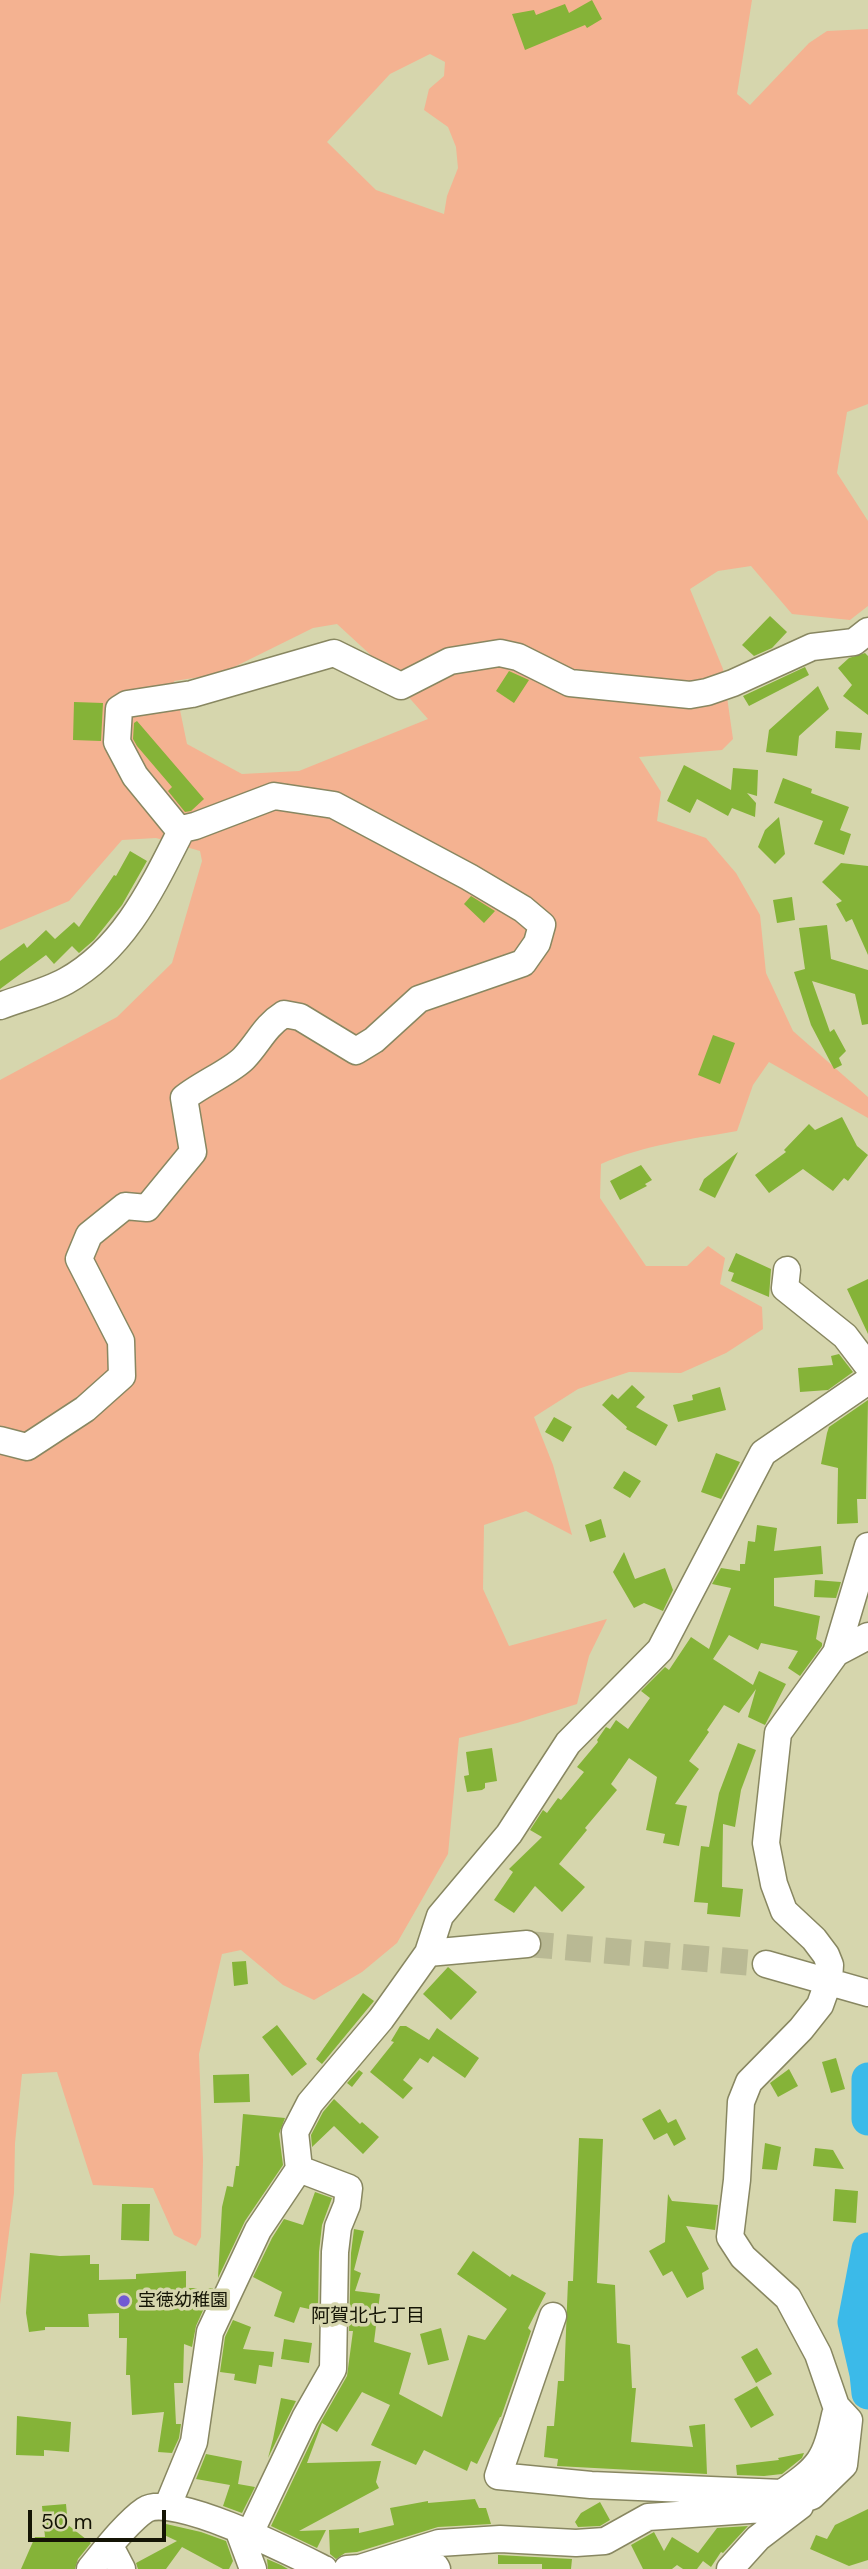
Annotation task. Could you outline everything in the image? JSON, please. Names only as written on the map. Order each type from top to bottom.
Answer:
[{"type":"street","points":[[182,829],[176,826],[135,776],[117,741],[119,709],[127,704],[192,694],[334,653],[401,686],[450,661],[500,653],[517,657],[570,684],[690,695],[733,682],[812,647],[854,642],[868,631]]},
{"type":"street","points":[[0,1006],[66,981],[102,954],[127,927],[150,893],[182,829],[274,796],[334,805],[469,877],[523,909],[542,925],[537,943],[523,963],[419,999],[374,1040],[356,1051],[300,1017],[285,1014],[271,1022],[242,1060],[200,1085],[184,1098],[193,1152],[147,1208],[125,1206],[89,1235],[79,1259],[121,1341],[121,1376],[85,1409],[27,1447],[0,1440]]},
{"type":"street","points":[[787,1270],[785,1288],[845,1336],[868,1366]]},
{"type":"street","points":[[168,2505],[194,2442],[210,2332],[258,2230],[299,2169],[295,2132],[310,2103],[381,2019],[428,1953],[440,1916],[509,1834],[568,1743],[660,1650],[763,1453],[868,1381]]},
{"type":"street","points":[[730,2569],[758,2538],[812,2496],[844,2465],[849,2420],[836,2406],[818,2354],[788,2298],[743,2257],[730,2237],[738,2168],[741,2102],[749,2082],[801,2029],[820,2005],[831,1965],[814,1939],[784,1911],[774,1884],[766,1843],[778,1733],[836,1653],[868,1546]]},
{"type":"street","points":[[836,1653],[868,1636]]},
{"type":"street","points":[[428,1953],[527,1944]]},
{"type":"street","points":[[766,1964],[868,1993]]},
{"type":"street","points":[[253,2569],[244,2531],[332,2369],[335,2252],[338,2227],[347,2205],[349,2188],[299,2169]]},
{"type":"street","points":[[554,2316],[498,2476],[591,2485],[782,2493],[806,2476],[827,2452],[836,2406]]},
{"type":"street","points":[[358,2569],[439,2543],[500,2539],[576,2543],[605,2541],[648,2517],[755,2511],[778,2508],[812,2496]]},
{"type":"street","points":[[90,2569],[116,2558],[146,2509],[168,2505],[244,2531],[324,2569]]},
{"type":"street","points":[[411,2569],[437,2569]]},
{"type":"shaded area","points":[[0,0],[752,0],[737,94],[750,105],[809,43],[827,31],[868,29],[868,404],[847,412],[837,473],[868,521],[868,606],[850,620],[792,614],[751,566],[718,571],[690,589],[723,669],[733,739],[722,750],[639,757],[661,792],[657,821],[706,838],[736,873],[760,915],[766,973],[793,1031],[868,1097],[868,1118],[769,1062],[753,1085],[737,1131],[651,1147],[601,1164],[600,1198],[646,1266],[687,1266],[708,1246],[725,1258],[720,1284],[762,1307],[763,1329],[726,1353],[681,1373],[629,1372],[578,1389],[534,1417],[553,1465],[572,1535],[526,1511],[484,1525],[483,1589],[509,1646],[607,1619],[589,1656],[577,1704],[459,1738],[448,1854],[397,1943],[362,1972],[314,2000],[283,1985],[241,1950],[222,1954],[199,2054],[203,2160],[201,2237],[196,2246],[174,2235],[153,2188],[93,2185],[57,2072],[22,2074],[15,2143],[14,2193],[0,2304],[0,1080],[117,1017],[172,963],[202,861],[200,851],[156,838],[122,840],[69,901],[0,930]],"holes":[[[430,54],[445,62],[444,76],[429,89],[424,110],[448,127],[456,147],[458,168],[447,196],[444,214],[376,190],[327,142],[390,74]],[[337,624],[374,658],[428,719],[299,771],[242,774],[187,744],[174,681],[220,674],[313,628]]]},
{"type":"building","points":[[592,0],[602,19],[587,28],[585,25],[525,50],[512,14],[534,10],[536,15],[565,4],[569,13]]},
{"type":"building","points":[[770,616],[787,632],[772,648],[754,656],[742,645]]},
{"type":"building","points":[[865,653],[868,656],[868,715],[843,696],[852,685],[838,668],[849,658]]},
{"type":"building","points":[[805,667],[809,675],[749,706],[743,696]]},
{"type":"building","points":[[509,671],[529,680],[514,703],[496,691]]},
{"type":"building","points":[[818,686],[829,709],[799,736],[797,756],[766,752],[769,730]]},
{"type":"building","points":[[74,702],[103,703],[101,741],[73,740]]},
{"type":"building","points":[[137,721],[204,799],[191,811],[185,812],[168,791],[172,787],[137,746],[133,739],[134,723]]},
{"type":"building","points":[[836,731],[862,733],[860,750],[835,748]]},
{"type":"building","points":[[684,765],[731,790],[733,768],[758,770],[757,796],[747,793],[756,803],[755,817],[732,808],[728,816],[697,799],[690,813],[667,801]]},
{"type":"building","points":[[783,778],[812,789],[811,793],[849,807],[840,830],[851,834],[844,855],[814,844],[823,821],[774,803]]},
{"type":"building","points":[[779,817],[785,854],[775,864],[758,847],[765,830]]},
{"type":"building","points":[[130,851],[147,861],[122,905],[94,940],[79,953],[72,946],[54,964],[46,955],[0,989],[0,961],[24,943],[27,948],[46,930],[55,939],[74,922],[79,927],[114,875],[116,876]]},
{"type":"building","points":[[841,863],[868,866],[868,955],[852,919],[846,922],[836,904],[842,901],[822,882]]},
{"type":"building","points":[[471,896],[495,911],[484,923],[464,904]]},
{"type":"building","points":[[792,897],[795,920],[777,923],[773,900]]},
{"type":"building","points":[[827,925],[831,959],[868,970],[868,1024],[862,1025],[855,994],[812,981],[830,1032],[834,1029],[846,1051],[839,1058],[842,1065],[834,1069],[811,1025],[794,972],[805,969],[799,928]]},
{"type":"building","points":[[713,1035],[735,1043],[720,1084],[698,1075]]},
{"type":"building","points":[[842,1117],[857,1146],[868,1155],[848,1181],[844,1178],[833,1191],[803,1169],[769,1193],[755,1175],[786,1152],[784,1150],[809,1124],[815,1130]]},
{"type":"building","points":[[738,1152],[715,1198],[699,1190],[704,1179]]},
{"type":"building","points":[[641,1165],[652,1180],[645,1184],[647,1186],[620,1200],[610,1181]]},
{"type":"building","points":[[736,1253],[771,1269],[769,1297],[731,1281],[734,1273],[728,1271]]},
{"type":"building","points":[[868,1279],[868,1334],[847,1289]]},
{"type":"building","points":[[839,1354],[853,1372],[828,1390],[800,1392],[798,1368],[833,1365],[831,1356]]},
{"type":"building","points":[[632,1385],[645,1397],[636,1407],[668,1425],[656,1446],[626,1429],[627,1427],[602,1405],[612,1394],[618,1399]]},
{"type":"building","points":[[720,1387],[726,1410],[678,1422],[673,1405],[693,1400],[692,1395]]},
{"type":"building","points":[[868,1400],[866,1499],[857,1499],[858,1523],[837,1524],[838,1468],[821,1464],[827,1433],[829,1427]]},
{"type":"building","points":[[554,1417],[572,1427],[563,1442],[545,1432]]},
{"type":"building","points":[[716,1453],[740,1462],[721,1499],[701,1492]]},
{"type":"building","points":[[624,1471],[641,1481],[630,1498],[613,1488]]},
{"type":"building","points":[[601,1519],[606,1537],[590,1542],[585,1525]]},
{"type":"building","points":[[757,1525],[777,1528],[774,1551],[821,1546],[823,1574],[774,1578],[774,1606],[820,1616],[816,1639],[822,1646],[800,1676],[788,1668],[798,1651],[761,1643],[758,1650],[729,1635],[713,1659],[753,1685],[759,1671],[786,1684],[765,1725],[748,1717],[756,1689],[739,1713],[724,1705],[707,1730],[709,1732],[689,1761],[699,1769],[675,1804],[687,1806],[679,1846],[663,1843],[665,1834],[646,1830],[657,1777],[629,1758],[611,1784],[617,1790],[559,1864],[585,1887],[562,1912],[535,1886],[514,1913],[494,1900],[513,1872],[509,1869],[542,1837],[530,1830],[543,1810],[547,1813],[584,1772],[577,1767],[598,1742],[606,1727],[610,1729],[616,1720],[628,1729],[650,1698],[641,1691],[665,1667],[669,1670],[691,1637],[709,1649],[731,1588],[712,1584],[721,1568],[740,1571],[740,1564],[745,1564],[748,1541],[755,1542]]},
{"type":"building","points":[[624,1552],[635,1579],[665,1568],[673,1590],[663,1611],[644,1603],[634,1608],[613,1572]]},
{"type":"building","points":[[815,1580],[841,1582],[836,1598],[814,1597]]},
{"type":"building","points":[[738,1743],[756,1750],[741,1790],[735,1827],[723,1824],[722,1887],[743,1889],[740,1917],[707,1914],[708,1903],[694,1902],[701,1846],[709,1847],[719,1793]]},
{"type":"building","points":[[492,1748],[497,1781],[485,1783],[482,1790],[467,1792],[464,1776],[469,1775],[466,1752]]},
{"type":"building","points":[[246,1961],[248,1984],[234,1986],[232,1962]]},
{"type":"building","points":[[448,1967],[477,1992],[451,2020],[423,1994]]},
{"type":"building","points":[[363,1993],[374,2001],[322,2064],[316,2059]]},
{"type":"building","points":[[277,2025],[307,2064],[292,2076],[262,2037]]},
{"type":"building","points":[[400,2026],[406,2026],[429,2040],[437,2028],[479,2058],[465,2078],[433,2056],[428,2063],[420,2058],[403,2080],[413,2088],[403,2099],[370,2072],[394,2042],[391,2041]]},
{"type":"building","points":[[836,2058],[845,2089],[831,2093],[822,2062]]},
{"type":"building","points":[[789,2069],[798,2086],[778,2097],[770,2083]]},
{"type":"building","points":[[359,2070],[363,2073],[352,2087],[347,2083]]},
{"type":"building","points":[[249,2074],[250,2102],[214,2103],[213,2075]]},
{"type":"building","points":[[334,2099],[360,2124],[362,2122],[379,2137],[363,2154],[334,2126],[312,2147],[311,2135],[323,2112]]},
{"type":"building","points":[[660,2109],[668,2123],[676,2119],[686,2139],[674,2146],[667,2133],[654,2140],[642,2119]]},
{"type":"building","points":[[243,2114],[285,2118],[279,2134],[283,2165],[245,2221],[218,2278],[222,2207],[227,2186],[233,2187],[236,2166],[239,2166]]},
{"type":"building","points":[[579,2138],[603,2139],[597,2283],[615,2285],[617,2343],[630,2345],[632,2388],[636,2388],[631,2442],[693,2447],[689,2426],[705,2424],[707,2474],[557,2466],[558,2459],[544,2457],[547,2426],[554,2426],[558,2381],[564,2381],[568,2281],[573,2281]]},
{"type":"building","points":[[765,2143],[781,2147],[777,2170],[762,2169]]},
{"type":"building","points":[[815,2148],[833,2150],[844,2169],[813,2166]]},
{"type":"building","points":[[835,2189],[858,2191],[856,2223],[833,2221]]},
{"type":"building","points":[[315,2192],[332,2198],[322,2225],[318,2311],[300,2307],[294,2323],[274,2316],[282,2292],[253,2277],[284,2219],[303,2225]]},
{"type":"building","points":[[668,2194],[672,2201],[718,2205],[715,2230],[686,2226],[709,2269],[702,2273],[704,2289],[687,2298],[672,2271],[663,2276],[649,2251],[665,2242]]},
{"type":"building","points":[[122,2204],[150,2204],[149,2241],[121,2240]]},
{"type":"building","points":[[354,2229],[364,2231],[354,2270],[361,2273],[355,2291],[380,2294],[374,2342],[411,2353],[399,2394],[442,2417],[468,2335],[485,2340],[507,2309],[457,2274],[473,2251],[510,2277],[512,2274],[546,2293],[528,2328],[531,2331],[501,2417],[477,2464],[471,2461],[467,2471],[424,2450],[416,2465],[371,2445],[390,2405],[362,2392],[337,2432],[322,2423],[307,2463],[381,2461],[376,2482],[379,2488],[299,2531],[326,2530],[317,2548],[271,2526],[319,2425],[347,2376],[353,2331],[349,2331]]},
{"type":"building","points":[[30,2253],[90,2255],[90,2264],[99,2264],[99,2280],[136,2279],[136,2274],[186,2271],[186,2288],[213,2288],[196,2326],[192,2347],[184,2344],[183,2383],[174,2383],[176,2424],[181,2424],[179,2438],[172,2453],[158,2452],[164,2412],[132,2415],[130,2375],[126,2375],[127,2338],[119,2338],[119,2313],[88,2314],[89,2327],[45,2327],[45,2330],[29,2332],[26,2313]]},
{"type":"building","points":[[233,2320],[251,2327],[243,2349],[274,2352],[272,2367],[259,2365],[256,2384],[234,2380],[235,2374],[220,2372],[225,2337]]},
{"type":"building","points":[[441,2328],[449,2360],[428,2365],[420,2334]]},
{"type":"building","points":[[284,2339],[312,2343],[309,2363],[281,2359]]},
{"type":"building","points":[[757,2348],[772,2374],[756,2383],[741,2357]]},
{"type":"building","points":[[757,2386],[774,2415],[751,2428],[734,2399]]},
{"type":"building","points":[[281,2398],[296,2401],[268,2458],[273,2439]]},
{"type":"building","points":[[17,2416],[71,2422],[69,2452],[44,2450],[44,2456],[16,2455]]},
{"type":"building","points":[[804,2453],[802,2458],[782,2474],[737,2475],[736,2465],[779,2460],[778,2458]]},
{"type":"building","points":[[206,2454],[242,2461],[238,2484],[255,2487],[242,2513],[223,2506],[230,2485],[196,2479]]},
{"type":"building","points":[[475,2499],[479,2508],[486,2508],[491,2524],[438,2527],[357,2552],[345,2553],[336,2559],[330,2554],[329,2530],[359,2528],[359,2533],[394,2525],[390,2508],[428,2501]]},
{"type":"building","points":[[600,2502],[610,2520],[600,2526],[578,2527],[575,2522],[581,2513]]},
{"type":"building","points":[[66,2504],[68,2525],[91,2543],[78,2559],[75,2569],[21,2569],[35,2537],[45,2537],[42,2506]]},
{"type":"building","points":[[868,2509],[868,2560],[849,2566],[810,2549],[816,2535],[827,2539],[835,2525]]},
{"type":"building","points":[[166,2524],[226,2541],[233,2561],[229,2569],[223,2569],[182,2547],[166,2569],[138,2569],[136,2563],[177,2541],[162,2534]]},
{"type":"building","points":[[748,2526],[723,2553],[721,2552],[711,2567],[703,2561],[697,2569],[683,2569],[677,2565],[672,2569],[643,2569],[631,2545],[654,2532],[664,2551],[672,2537],[698,2553],[717,2528]]},
{"type":"building","points":[[498,2555],[572,2559],[571,2569],[542,2569],[542,2564],[498,2564]]},
{"type":"building","points":[[267,2559],[281,2565],[288,2569],[268,2569]]},
{"type":"waterway","points":[[868,2079],[868,2119]]},
{"type":"waterway","points":[[868,2249],[854,2322],[868,2393]]},
{"type":"tunnel","points":[[527,1944],[766,1964]]},
{"type":"place","name":"宝徳幼稚園","points":[[124,2301]]},
{"type":"district","name":"阿賀北七丁目","points":[[368,2317]]}]
